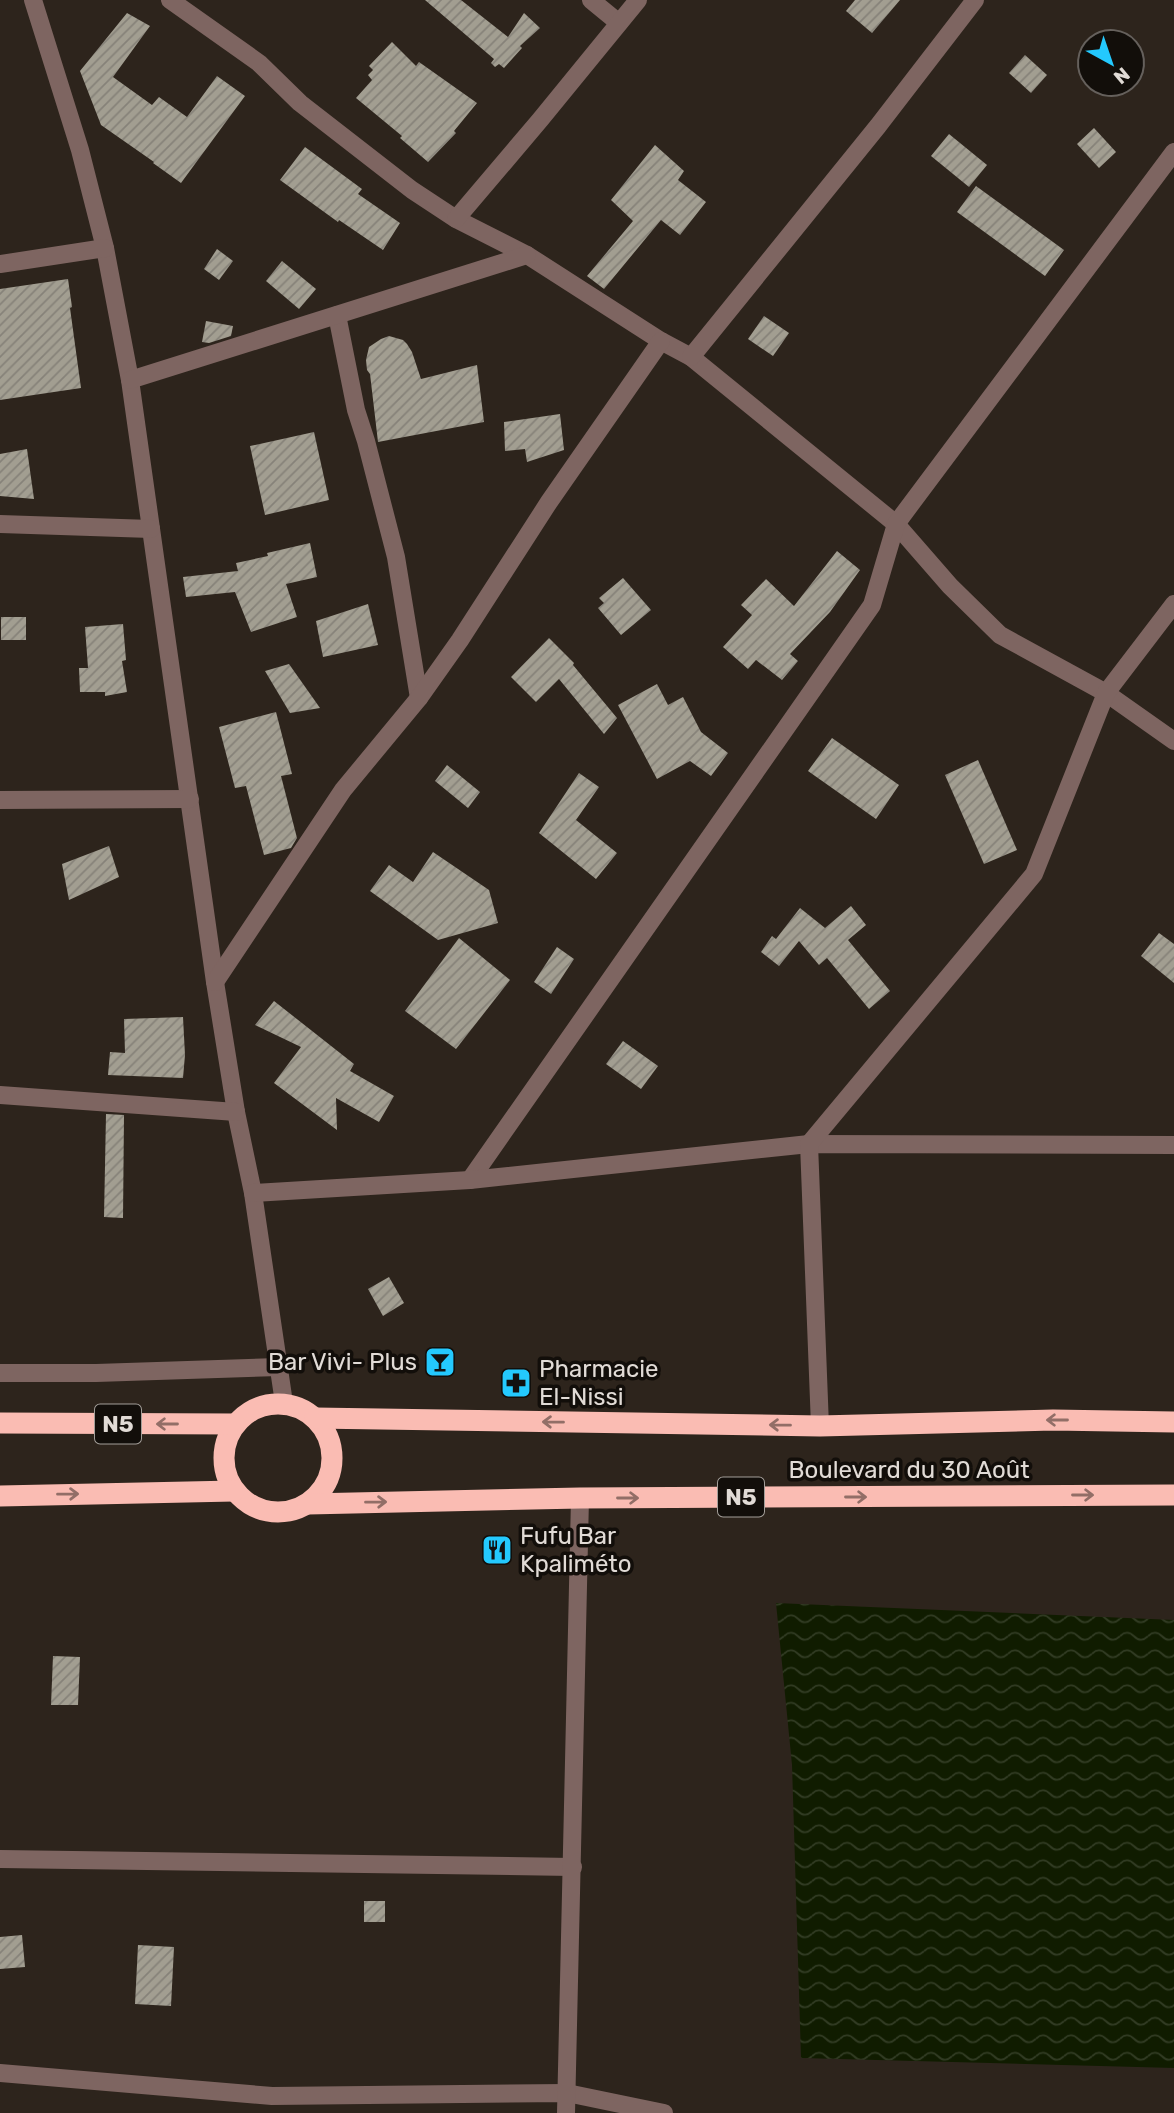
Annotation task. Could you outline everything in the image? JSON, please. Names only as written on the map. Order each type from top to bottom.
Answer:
[{"type":"highway","points":[[0,1496],[234,1491],[226,1477],[223,1459],[226,1440],[235,1424],[257,1408],[284,1404],[302,1408],[315,1418],[326,1431],[332,1446],[333,1462],[329,1478],[321,1493],[308,1504]]},
{"type":"highway","name":"Boulevard du 30 Août","points":[[315,1418],[820,1426],[1053,1420],[1174,1422]]},
{"type":"highway","name":"N5","points":[[0,1423],[235,1424]]},
{"type":"highway","name":"N5","points":[[234,1491],[246,1503],[260,1510],[276,1513],[293,1511],[308,1504]]},
{"type":"highway","name":"Boulevard du 30 Août","points":[[308,1504],[580,1498],[1174,1495]]},
{"type":"street","points":[[33,0],[80,150],[105,248],[130,380],[215,982],[236,1112],[253,1193],[284,1404]]},
{"type":"street","points":[[170,0],[259,64],[300,103],[412,190],[456,219],[527,255],[661,341],[691,357],[896,524],[950,586],[1000,635],[1106,693],[1174,741]]},
{"type":"street","points":[[591,0],[619,23]]},
{"type":"street","points":[[456,219],[638,0]]},
{"type":"street","points":[[691,357],[878,126],[975,0]]},
{"type":"street","points":[[470,1180],[872,605],[896,524],[1174,152]]},
{"type":"street","points":[[0,264],[105,248]]},
{"type":"street","points":[[130,380],[527,255]]},
{"type":"street","points":[[337,315],[356,410],[396,557],[419,698]]},
{"type":"street","points":[[215,982],[344,790],[419,698],[460,640],[549,502],[661,341]]},
{"type":"street","points":[[0,524],[151,529]]},
{"type":"street","points":[[820,1426],[809,1144],[1034,874],[1106,693],[1174,604]]},
{"type":"street","points":[[0,800],[190,799]]},
{"type":"street","points":[[0,1095],[236,1112]]},
{"type":"street","points":[[253,1193],[470,1180],[809,1144],[1174,1144]]},
{"type":"street","points":[[0,1373],[279,1367]]},
{"type":"street","points":[[566,2113],[580,1498]]},
{"type":"street","points":[[0,1859],[573,1867]]},
{"type":"street","points":[[0,2074],[272,2105],[568,2093],[664,2113]]},
{"type":"water","points":[[776,1603],[1174,1620],[1174,2068],[801,2058],[792,1765]]},
{"type":"building","points":[[425,0],[461,0],[508,37],[524,13],[540,28],[520,46],[522,48],[504,68],[499,64],[495,67],[491,63],[494,59]]},
{"type":"building","points":[[855,0],[900,0],[872,33],[846,11]]},
{"type":"building","points":[[127,13],[150,26],[113,77],[152,105],[159,97],[187,117],[217,76],[245,96],[181,183],[101,125],[80,71]]},
{"type":"building","points":[[392,42],[416,66],[419,62],[477,103],[454,131],[456,133],[428,162],[400,138],[402,136],[356,98],[372,80],[368,75],[373,70],[369,66]]},
{"type":"building","points":[[1025,55],[1047,75],[1031,93],[1009,73]]},
{"type":"building","points":[[1094,128],[1116,152],[1099,168],[1077,144]]},
{"type":"building","points":[[949,134],[987,165],[969,187],[931,156]]},
{"type":"building","points":[[655,145],[684,171],[678,180],[706,202],[680,235],[661,220],[604,289],[587,276],[633,221],[611,200]]},
{"type":"building","points":[[305,147],[362,189],[358,194],[400,223],[383,250],[339,220],[338,222],[280,180]]},
{"type":"building","points":[[976,186],[1064,250],[1045,276],[957,212]]},
{"type":"building","points":[[217,249],[233,261],[219,280],[204,269]]},
{"type":"building","points":[[282,261],[316,289],[299,309],[266,281]]},
{"type":"building","points":[[68,279],[81,388],[0,400],[0,289]]},
{"type":"building","points":[[764,316],[789,333],[773,356],[748,339]]},
{"type":"building","points":[[206,321],[233,326],[231,336],[209,343],[202,342]]},
{"type":"building","points":[[389,336],[407,344],[421,379],[477,365],[484,422],[378,442],[366,360],[369,347]]},
{"type":"building","points":[[560,414],[564,450],[527,462],[525,449],[505,451],[504,422]]},
{"type":"building","points":[[314,432],[329,500],[265,515],[250,446]]},
{"type":"building","points":[[27,449],[34,499],[0,496],[0,454]]},
{"type":"building","points":[[310,543],[317,577],[286,584],[297,617],[251,632],[235,592],[186,597],[183,577],[238,571],[236,563]]},
{"type":"building","points":[[837,551],[860,570],[830,612],[790,654],[798,661],[782,680],[756,660],[748,669],[723,647],[752,615],[741,605],[766,579],[794,606]]},
{"type":"building","points":[[623,578],[651,610],[621,635],[598,608],[604,603],[599,598]]},
{"type":"building","points":[[368,604],[378,645],[323,657],[316,621]]},
{"type":"building","points":[[1,617],[26,617],[26,640],[1,640]]},
{"type":"building","points":[[123,624],[126,660],[122,661],[127,692],[105,696],[105,692],[80,692],[79,668],[88,668],[85,627]]},
{"type":"building","points":[[549,638],[574,663],[617,718],[604,734],[559,679],[536,702],[511,677]]},
{"type":"building","points":[[289,664],[320,708],[290,713],[265,671]]},
{"type":"building","points":[[657,684],[668,705],[683,697],[701,732],[728,753],[711,776],[690,761],[657,779],[618,705]]},
{"type":"building","points":[[276,712],[292,774],[281,776],[297,838],[291,848],[264,855],[246,786],[235,788],[219,727]]},
{"type":"building","points":[[832,738],[899,785],[876,819],[808,771]]},
{"type":"building","points":[[978,760],[1017,850],[984,864],[945,775]]},
{"type":"building","points":[[447,765],[480,792],[468,808],[435,781]]},
{"type":"building","points":[[579,773],[599,787],[576,820],[617,853],[596,879],[539,833]]},
{"type":"building","points":[[109,846],[119,877],[69,900],[62,864]]},
{"type":"building","points":[[433,852],[489,890],[498,923],[438,940],[370,891],[389,865],[413,882]]},
{"type":"building","points":[[851,906],[866,925],[848,940],[890,991],[869,1009],[827,958],[819,965],[799,941],[779,966],[761,952],[772,936],[776,939],[800,908],[825,928]]},
{"type":"building","points":[[1159,933],[1174,944],[1174,983],[1141,956]]},
{"type":"building","points":[[459,938],[510,980],[456,1049],[405,1011]]},
{"type":"building","points":[[557,947],[574,959],[551,994],[534,982]]},
{"type":"building","points":[[274,1001],[354,1064],[350,1071],[394,1096],[379,1122],[336,1098],[337,1130],[274,1083],[301,1047],[255,1025]]},
{"type":"building","points":[[183,1017],[183,1078],[108,1075],[110,1052],[125,1053],[124,1019]]},
{"type":"building","points":[[623,1041],[658,1066],[641,1089],[606,1064]]},
{"type":"building","points":[[106,1114],[124,1115],[123,1218],[104,1217]]},
{"type":"building","points":[[389,1277],[404,1303],[383,1316],[368,1289]]},
{"type":"building","points":[[53,1656],[80,1657],[78,1705],[51,1705]]},
{"type":"building","points":[[364,1901],[385,1901],[385,1922],[364,1922]]},
{"type":"building","points":[[22,1935],[25,1967],[0,1969],[0,1937]]},
{"type":"building","points":[[138,1945],[174,1947],[171,2006],[135,2004]]},
{"type":"place","name":"Bar Vivi- Plus","points":[[440,1362]]},
{"type":"place","name":"Pharmacie El-Nissi","points":[[516,1383]]},
{"type":"place","name":"Fufu Bar Kpaliméto","points":[[497,1550]]}]
